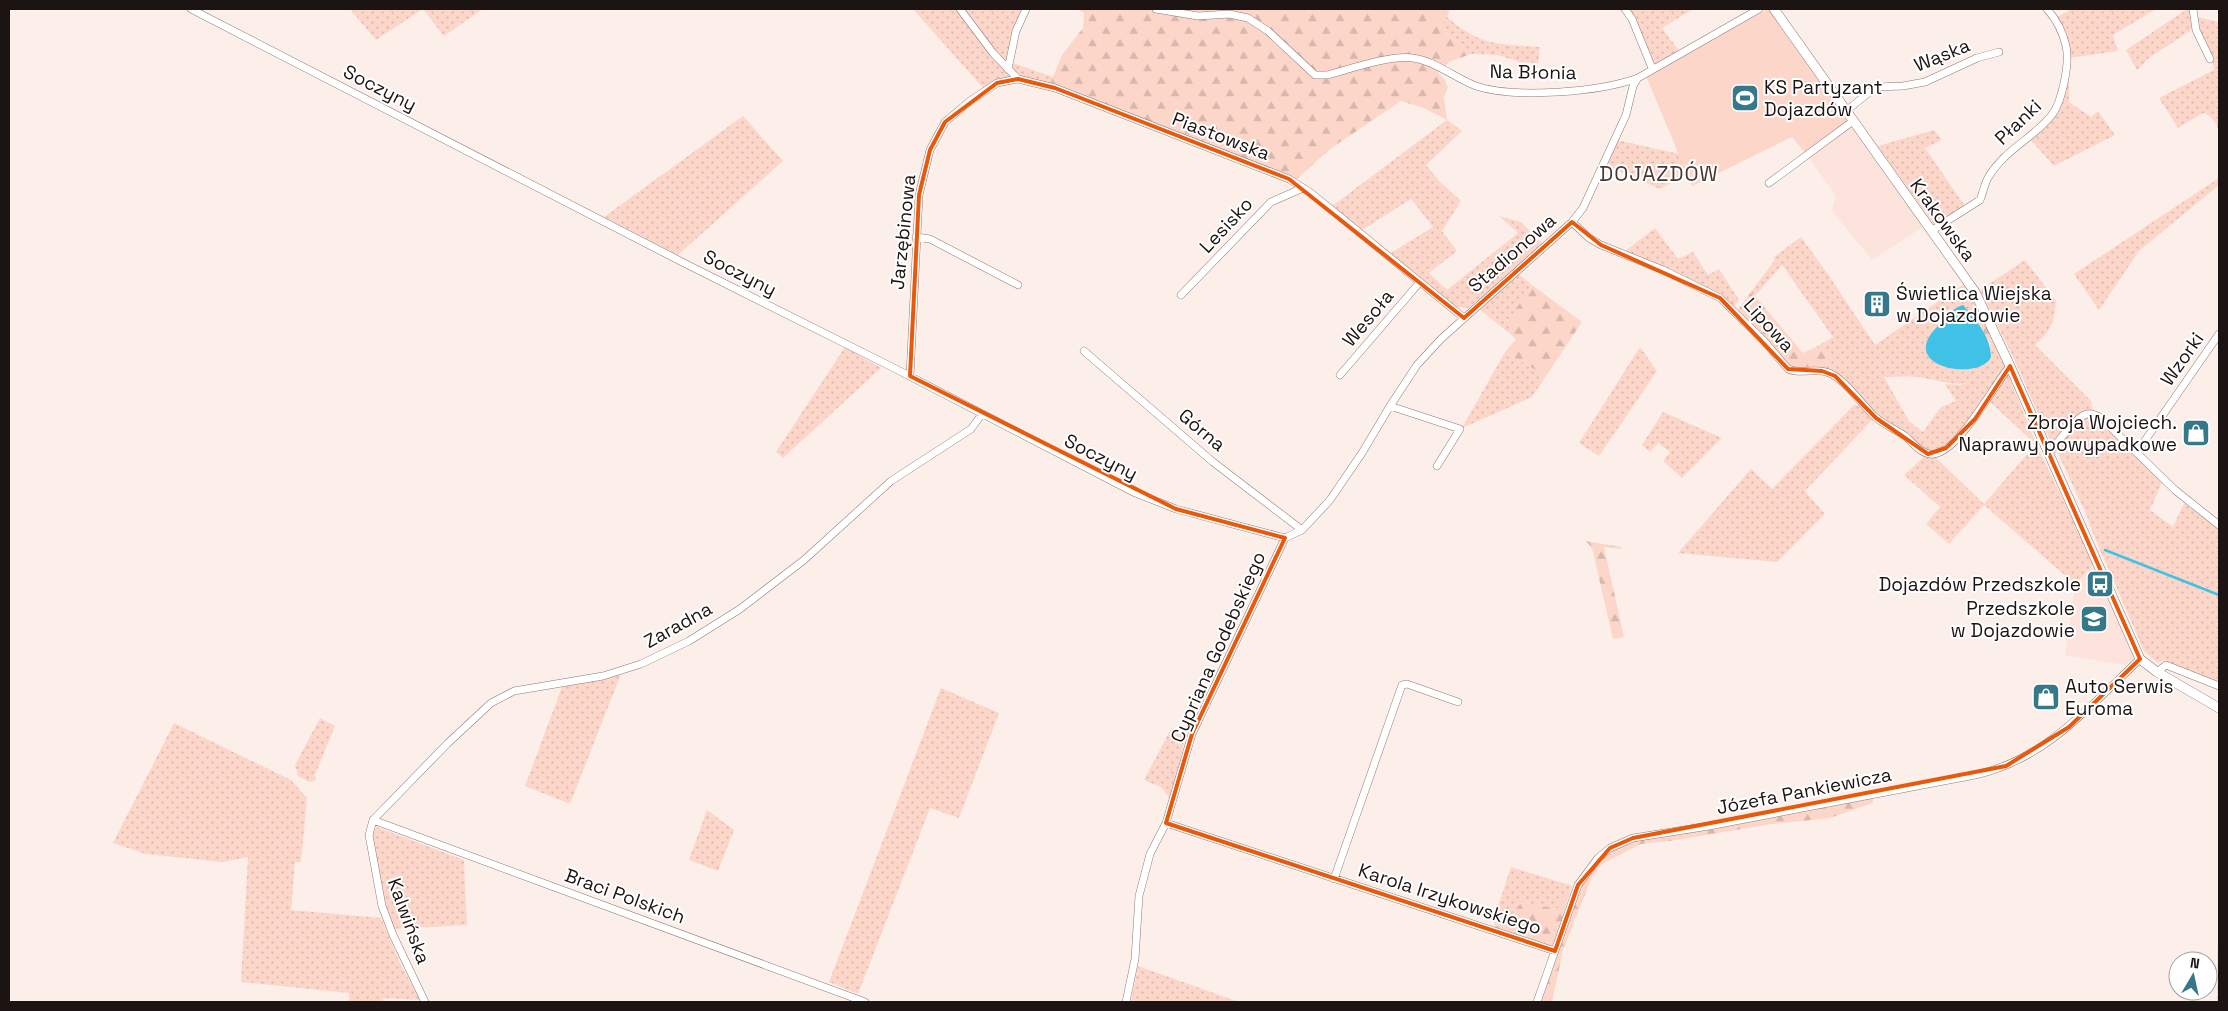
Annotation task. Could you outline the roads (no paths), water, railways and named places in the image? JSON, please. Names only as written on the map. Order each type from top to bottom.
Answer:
[{"type":"street","name":"Soczyny","points":[[191,9],[1133,492],[1176,510],[1285,538]]},
{"type":"street","points":[[960,9],[1018,79]]},
{"type":"street","points":[[1008,69],[1016,31],[1026,9]]},
{"type":"street","name":"Na Błonia","points":[[1156,9],[1198,16],[1229,14],[1248,18],[1268,31],[1315,74],[1327,75],[1401,58],[1422,60],[1484,89],[1562,92],[1619,85],[1638,78]]},
{"type":"street","points":[[1625,9],[1632,19],[1652,68]]},
{"type":"street","points":[[1638,78],[1652,68],[1760,9]]},
{"type":"street","name":"Krakowska","points":[[1774,9],[1974,292],[2010,366],[2140,659]]},
{"type":"street","name":"Płanki","points":[[1931,231],[1980,200],[1988,179],[2006,154],[2052,115],[2061,96],[2066,68],[2067,47],[2054,17],[2047,9]]},
{"type":"street","points":[[2193,9],[2196,30],[2210,59]]},
{"type":"street","name":"Wąska","points":[[1846,111],[1876,87],[1902,86],[1925,82],[1977,58],[1999,52]]},
{"type":"street","name":"Stadionowa","points":[[1285,538],[1302,530],[1330,500],[1417,365],[1441,339],[1572,222],[1583,208],[1626,115],[1633,86],[1638,78]]},
{"type":"street","name":"Jarzębinowa","points":[[910,376],[919,195],[930,150],[945,122],[970,101],[997,83],[1018,79]]},
{"type":"street","name":"Piastowska","points":[[1018,79],[1055,88],[1289,179],[1303,188],[1464,318]]},
{"type":"street","points":[[1770,183],[1853,121]]},
{"type":"street","name":"Lesisko","points":[[1181,295],[1271,202],[1303,188]]},
{"type":"street","name":"Lipowa","points":[[1572,222],[1589,238],[1601,245],[1663,270],[1720,298],[1763,340],[1788,369],[1822,371],[1835,376],[1876,418],[1905,436],[1928,454],[1937,454],[1946,448],[1975,418],[1995,389],[1999,379],[2010,366]]},
{"type":"street","points":[[916,236],[930,239],[1018,285]]},
{"type":"street","name":"Wesoła","points":[[1340,375],[1420,282]]},
{"type":"street","name":"Wzorki","points":[[2137,452],[2219,334]]},
{"type":"street","name":"Górna","points":[[1084,351],[1213,462],[1302,530]]},
{"type":"street","points":[[1390,406],[1460,429],[1437,466]]},
{"type":"street","name":"Zaradna","points":[[373,820],[491,703],[514,691],[603,676],[641,664],[688,641],[740,609],[804,560],[890,481],[971,429],[982,414]]},
{"type":"street","points":[[2048,454],[2078,420],[2086,414],[2093,414],[2102,419],[2175,490],[2219,525]]},
{"type":"street","name":"Cypriana Godebskiego","points":[[1126,1002],[1134,960],[1139,896],[1150,854],[1166,823],[1192,734],[1285,538]]},
{"type":"street","points":[[2140,659],[2157,672],[2219,708]]},
{"type":"street","name":"Józefa Pankiewicza","points":[[1537,1002],[1578,885],[1598,858],[1610,848],[1633,838],[1708,826],[1975,775],[2006,766],[2052,741],[2140,659]]},
{"type":"street","points":[[2157,672],[2166,665],[2219,686]]},
{"type":"street","name":"Karola Irzykowskiego","points":[[1334,879],[1402,685],[1407,684],[1458,702]]},
{"type":"street","name":"Kalwińska","points":[[373,820],[369,836],[382,906],[399,949],[425,1002]]},
{"type":"street","name":"Braci Polskich","points":[[373,820],[865,1002]]},
{"type":"street","name":"Karola Irzykowskiego","points":[[1166,823],[1555,951]]},
{"type":"water","points":[[1963,305],[1986,336],[1991,357],[1984,365],[1972,369],[1944,366],[1932,360],[1926,351],[1928,339],[1940,324],[1956,308]]},
{"type":"waterway","points":[[2105,550],[2219,595]]},
{"type":"place","name":"KS Partyzant Dojazdów","points":[[1745,98]]},
{"type":"place","name":"Świetlica Wiejska w Dojazdowie","points":[[1877,304]]},
{"type":"place","name":"Zbroja Wojciech. Naprawy powypadkowe","points":[[2196,433]]},
{"type":"place","name":"Dojazdów Przedszkole","points":[[2100,584]]},
{"type":"place","name":"Przedszkole w Dojazdowie","points":[[2094,619]]},
{"type":"place","name":"Auto Serwis Euroma","points":[[2046,697]]},
{"type":"district","name":"DOJAZDÓW","points":[[1659,173]]}]
